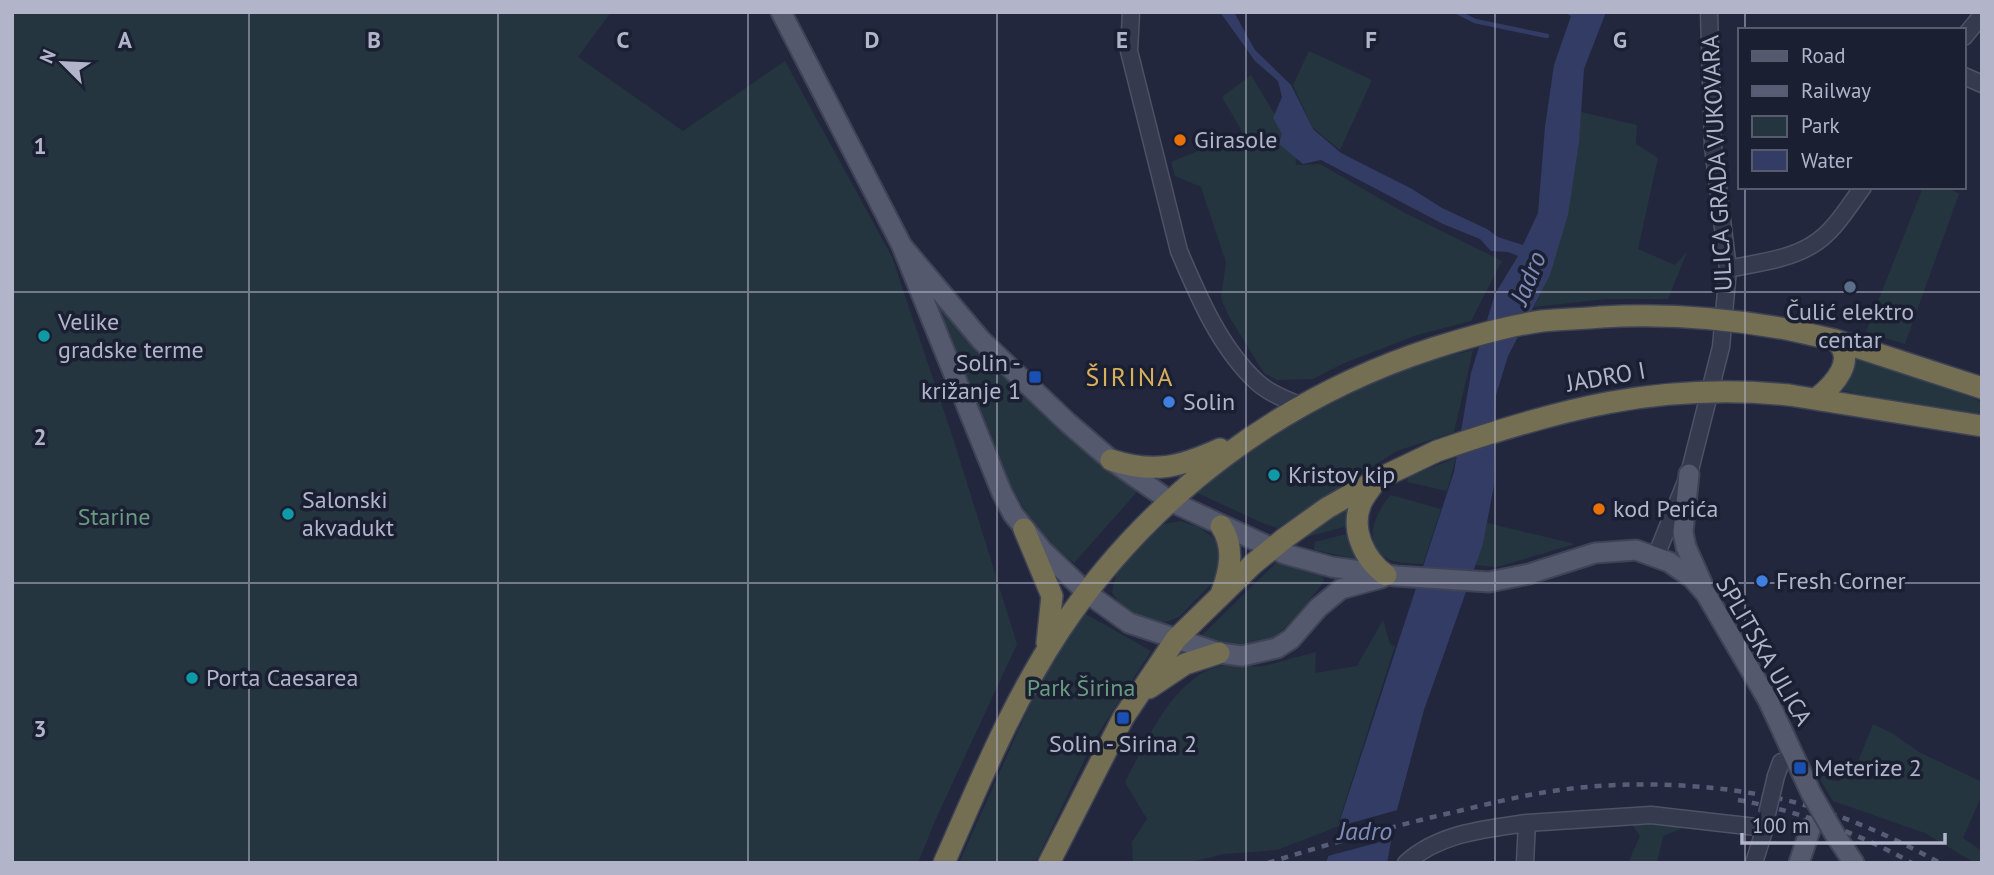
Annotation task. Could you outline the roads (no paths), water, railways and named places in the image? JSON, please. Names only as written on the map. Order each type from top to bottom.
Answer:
[{"type":"highway","points":[[944,863],[1023,692],[1043,657],[1087,593],[1136,534],[1170,501],[1251,436],[1300,405],[1358,376],[1475,335],[1541,321],[1647,314],[1737,320],[1791,330],[1835,341],[1982,388]]},
{"type":"highway","points":[[1816,398],[1835,382],[1845,362],[1845,354],[1835,341]]},
{"type":"highway","name":"JADRO I","points":[[1220,596],[1273,548],[1327,508],[1376,480],[1437,451],[1555,413],[1621,399],[1672,392],[1724,390],[1789,394],[1982,426]]},
{"type":"highway","points":[[1111,460],[1148,468],[1170,467],[1202,458],[1251,436]]},
{"type":"highway","points":[[1376,480],[1362,501],[1358,513],[1358,529],[1367,556],[1376,567],[1391,575]]},
{"type":"highway","points":[[1049,863],[1095,770],[1134,701],[1176,639],[1220,596],[1229,568],[1230,548],[1221,526]]},
{"type":"highway","points":[[1024,528],[1052,596],[1050,632],[1043,657]]},
{"type":"highway","points":[[1134,701],[1185,664],[1219,653]]},
{"type":"main road","points":[[781,12],[902,246],[991,471],[1007,504],[1058,567],[1087,593],[1129,623],[1219,653],[1242,656],[1277,648],[1291,639],[1318,608],[1341,589],[1391,575]]},
{"type":"main road","points":[[902,246],[981,340],[1067,422],[1111,460],[1170,501],[1273,548],[1332,567],[1391,575]]},
{"type":"main road","points":[[1689,474],[1683,532],[1686,547],[1706,594]]},
{"type":"main road","name":"SPLITSKA ULICA","points":[[1391,575],[1489,582],[1530,574],[1595,552],[1636,550],[1657,556],[1681,570],[1706,594],[1768,700],[1811,793],[1816,821],[1834,832],[1854,863]]},
{"type":"main road","points":[[1799,863],[1816,821]]},
{"type":"street","points":[[1131,12],[1129,51],[1180,251],[1191,278],[1223,342],[1244,367],[1266,388],[1300,405]]},
{"type":"street","name":"ULICA GRADA VUKOVARA","points":[[1657,556],[1689,474],[1721,347],[1728,269],[1713,146],[1709,12]]},
{"type":"street","points":[[1966,35],[1982,15]]},
{"type":"street","points":[[1966,77],[1982,84]]},
{"type":"street","points":[[1728,269],[1783,256],[1813,245],[1840,220],[1862,189]]},
{"type":"street","points":[[1754,863],[1779,769]]},
{"type":"street","points":[[1406,863],[1420,850],[1452,837],[1527,823],[1651,815],[1766,821]]},
{"type":"street","points":[[1524,863],[1527,823]]},
{"type":"water","name":"Jadro","points":[[1220,12],[1234,12],[1255,50],[1291,85],[1313,129],[1341,153],[1498,237],[1523,245],[1538,213],[1545,127],[1554,65],[1571,16],[1563,12],[1606,12],[1584,69],[1579,143],[1568,215],[1550,275],[1508,356],[1496,395],[1494,485],[1483,544],[1424,710],[1397,810],[1387,863],[1326,863],[1454,472],[1471,373],[1495,294],[1518,256],[1508,252],[1491,251],[1480,239],[1443,224],[1321,160],[1303,164],[1279,144],[1282,134],[1273,118],[1282,97],[1278,81],[1255,61]]},
{"type":"waterway","points":[[1457,12],[1475,21],[1547,36]]},
{"type":"railway","points":[[1268,863],[1373,832],[1518,797],[1573,788],[1654,784],[1735,791],[1808,806],[1876,831],[1940,863]]},
{"type":"railway","points":[[1738,800],[1828,824],[1912,863]]},
{"type":"place","name":"Girasole","points":[[1180,140]]},
{"type":"place","name":"Čulić elektro centar","points":[[1850,287]]},
{"type":"place","name":"Velike gradske terme","points":[[44,336]]},
{"type":"place","name":"Solin - križanje 1","points":[[1035,377]]},
{"type":"place","name":"Solin","points":[[1169,402]]},
{"type":"place","name":"Kristov kip","points":[[1274,475]]},
{"type":"place","name":"kod Perića","points":[[1599,509]]},
{"type":"place","name":"Salonski akvadukt","points":[[288,514]]},
{"type":"place","name":"Fresh Corner","points":[[1762,581]]},
{"type":"place","name":"Porta Caesarea","points":[[192,678]]},
{"type":"place","name":"Solin - Sirina 2","points":[[1123,718]]},
{"type":"place","name":"Meterize 2","points":[[1800,768]]},
{"type":"district","name":"ŠIRINA","points":[[1130,377]]},
{"type":"park label","name":"Starine","points":[[114,517]]},
{"type":"park label","name":"Park Širina","points":[[1081,688]]}]
